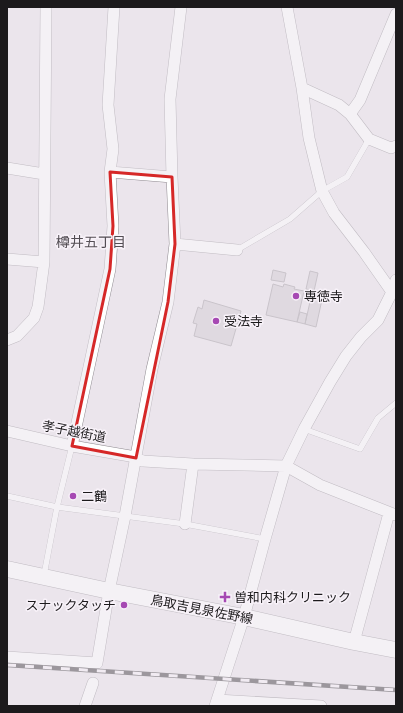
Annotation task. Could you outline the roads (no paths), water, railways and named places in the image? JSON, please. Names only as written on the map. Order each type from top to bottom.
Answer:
[{"type":"main road","name":"鳥取吉見泉佐野線","points":[[7,569],[109,591],[244,617],[396,650]]},
{"type":"street","points":[[7,340],[17,336],[34,318],[38,307],[44,262],[46,7]]},
{"type":"street","points":[[72,446],[110,269],[113,226],[110,172],[113,149],[108,105],[114,7]]},
{"type":"street","points":[[7,657],[97,663],[109,591],[125,516],[152,369],[168,302],[175,244],[170,98],[181,7]]},
{"type":"street","points":[[287,7],[302,88],[309,138],[322,191],[334,213],[394,291]]},
{"type":"street","points":[[392,7],[396,9]]},
{"type":"street","points":[[350,114],[360,100],[396,14]]},
{"type":"street","points":[[302,88],[339,105],[350,114],[369,139],[391,148],[396,146]]},
{"type":"street","points":[[7,168],[44,174]]},
{"type":"street","points":[[110,172],[172,177]]},
{"type":"street","points":[[175,244],[237,250]]},
{"type":"street","points":[[7,259],[44,262]]},
{"type":"street","points":[[314,706],[216,703],[244,617],[286,466],[304,429],[330,382],[346,356],[361,337],[378,320],[394,291],[396,280]]},
{"type":"street","name":"孝子越街道","points":[[7,431],[72,446],[130,456],[143,461],[194,464],[286,466]]},
{"type":"street","points":[[185,524],[194,464]]},
{"type":"street","points":[[286,466],[320,485],[393,514],[354,642]]},
{"type":"street","points":[[85,706],[93,683]]},
{"type":"lane","points":[[237,250],[290,219],[322,191],[347,177],[369,139]]},
{"type":"lane","points":[[304,429],[360,449],[378,418],[396,404]]},
{"type":"lane","points":[[44,577],[57,507],[72,446]]},
{"type":"lane","points":[[7,496],[57,507],[185,524],[265,539]]},
{"type":"railway","points":[[7,665],[396,690]]},
{"type":"place","name":"専徳寺","points":[[296,296]]},
{"type":"place","name":"受法寺","points":[[216,321]]},
{"type":"place","name":"二鶴","points":[[73,496]]},
{"type":"place","name":"曽和内科クリニック","points":[[225,597]]},
{"type":"place","name":"スナックタッチ","points":[[124,605]]},
{"type":"district","name":"樽井五丁目","points":[[91,241]]}]
